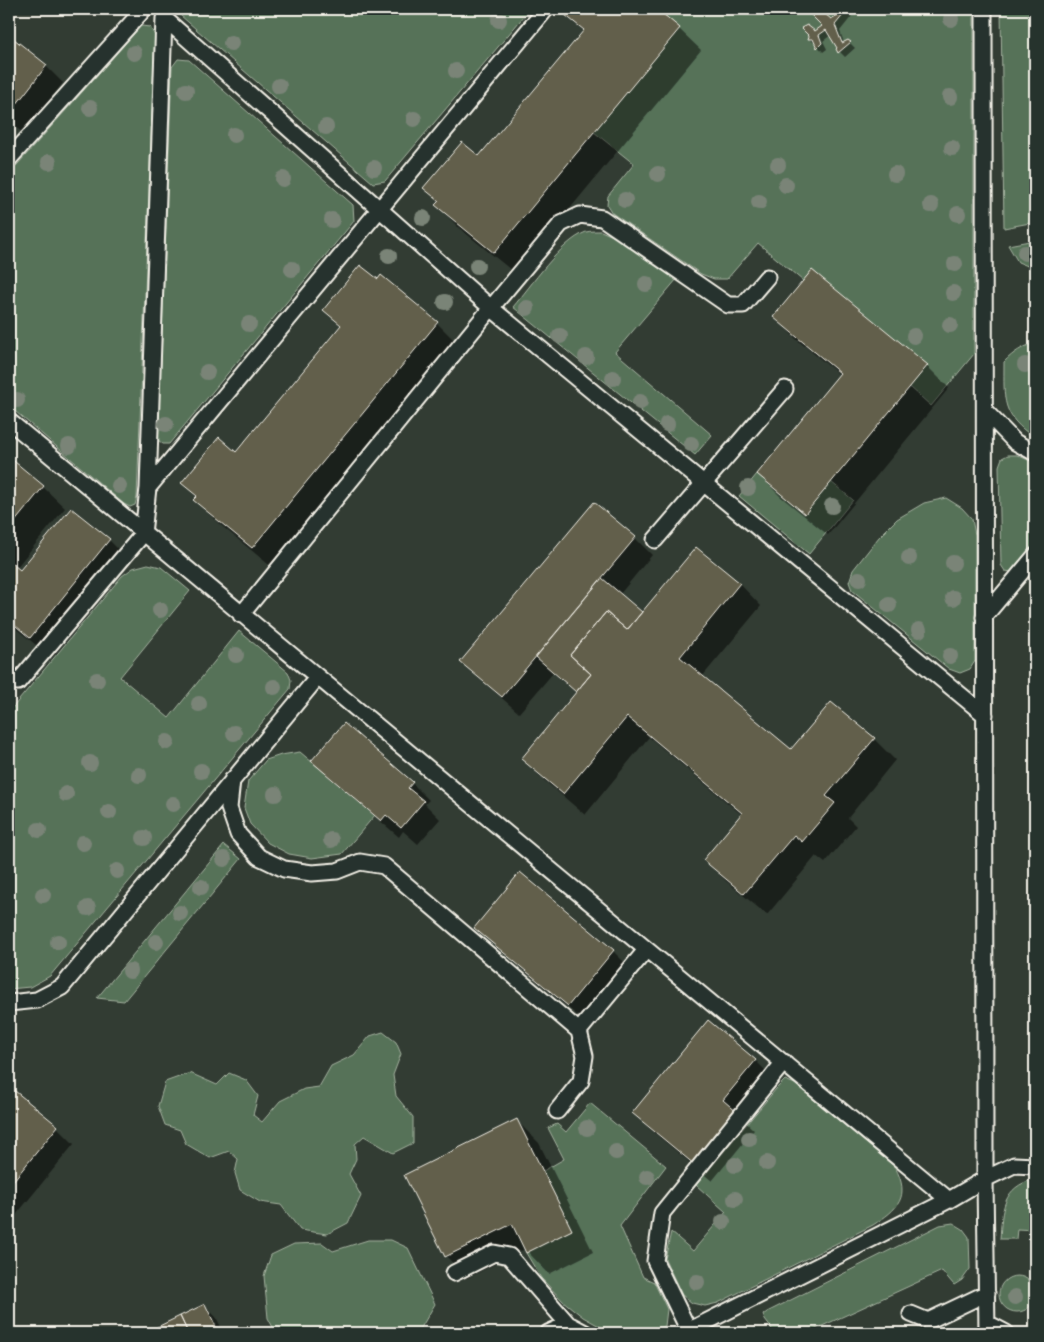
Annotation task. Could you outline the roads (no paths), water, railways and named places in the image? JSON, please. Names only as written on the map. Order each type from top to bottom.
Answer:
[{"type":"lane","points":[[9,159],[144,9]]},
{"type":"lane","points":[[148,488],[546,9]]},
{"type":"lane","points":[[984,9],[985,1179],[987,1328],[1006,1333]]},
{"type":"lane","points":[[158,14],[491,308],[985,716]]},
{"type":"lane","points":[[9,681],[18,682],[143,534],[148,488],[158,14]]},
{"type":"lane","points":[[241,615],[491,308],[562,224],[580,215],[602,218],[728,305],[743,305],[767,277]]},
{"type":"lane","points":[[655,540],[785,389]]},
{"type":"lane","points":[[985,411],[1015,442],[1035,453]]},
{"type":"lane","points":[[9,421],[143,534],[949,1200]]},
{"type":"lane","points":[[984,617],[1035,556]]},
{"type":"lane","points":[[9,1003],[37,1000],[62,987],[317,678]]},
{"type":"lane","points":[[232,780],[229,808],[238,834],[259,857],[284,869],[312,873],[336,870],[360,862],[384,866],[578,1031],[585,1056],[581,1082],[557,1110]]},
{"type":"lane","points":[[578,1031],[646,950]]},
{"type":"lane","points":[[784,1062],[662,1213],[655,1261],[687,1332],[949,1200],[1014,1165],[1035,1166]]},
{"type":"lane","points":[[454,1273],[494,1252],[509,1256],[568,1324],[585,1333]]},
{"type":"lane","points":[[911,1314],[928,1321],[987,1293]]},
{"type":"lane","points":[[548,1333],[568,1324]]}]
